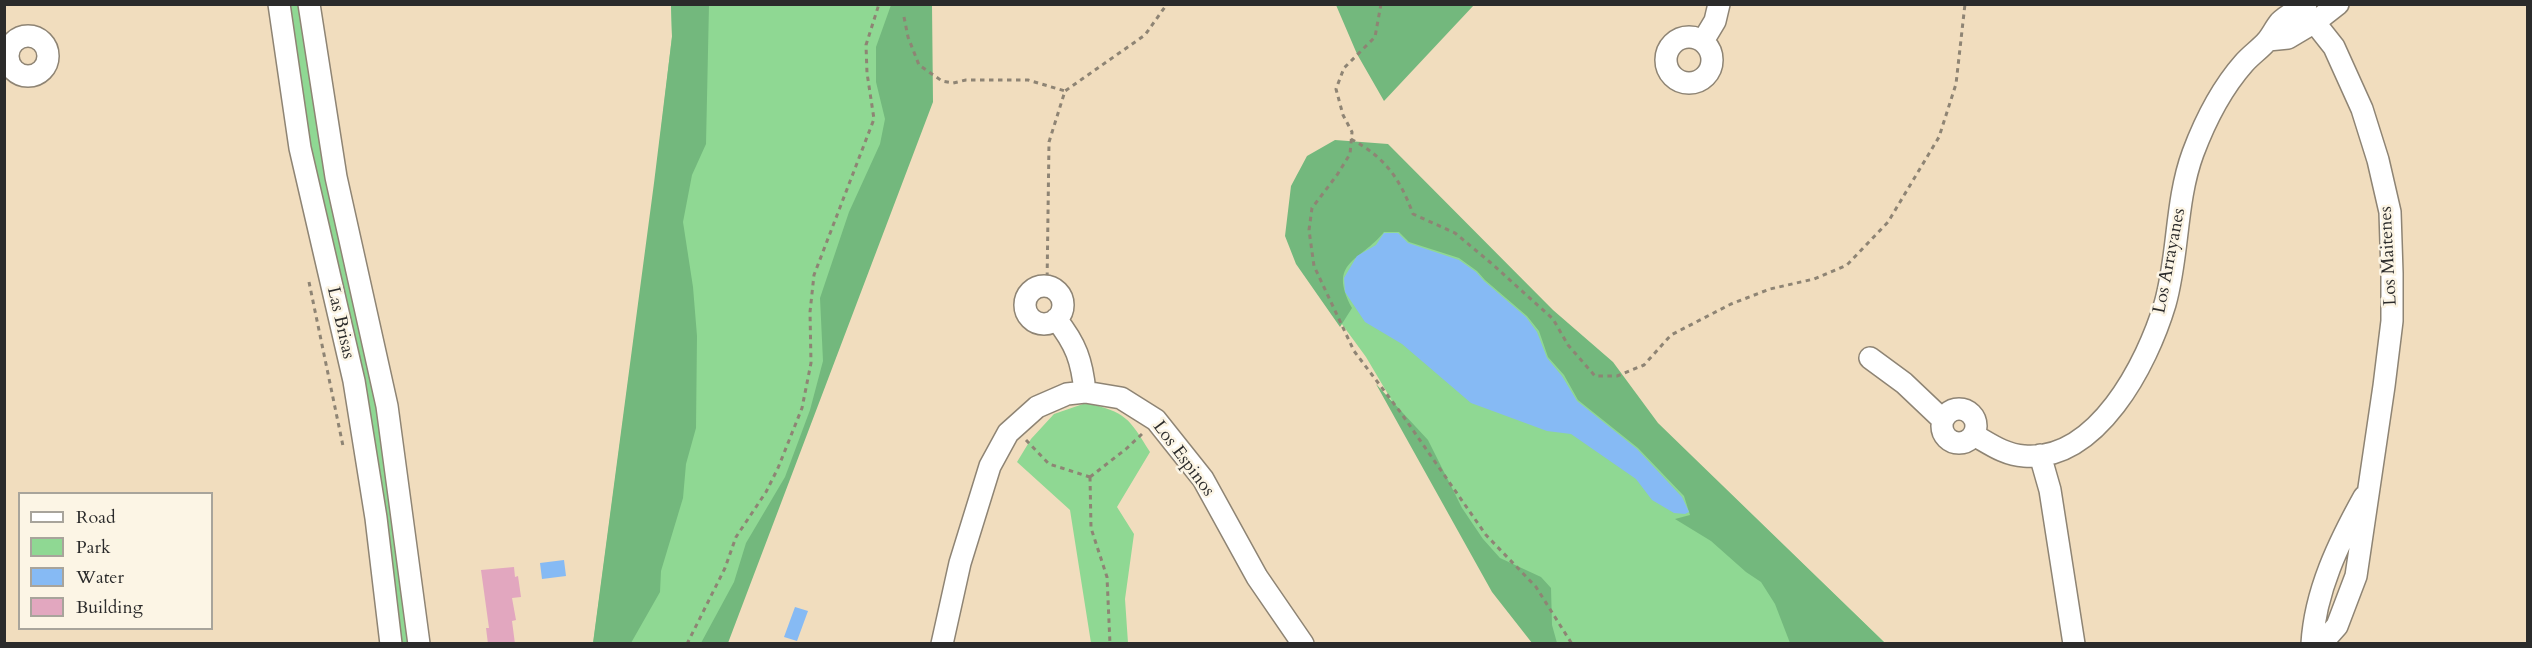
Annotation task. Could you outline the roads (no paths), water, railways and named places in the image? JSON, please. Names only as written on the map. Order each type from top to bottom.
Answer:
[{"type":"street","name":"Las Brisas","points":[[279,4],[300,148],[354,381],[376,518],[391,644]]},
{"type":"street","name":"Las Brisas","points":[[309,4],[336,177],[387,406],[419,644]]},
{"type":"street","points":[[1703,41],[1715,21],[1719,4]]},
{"type":"street","name":"Los Arrayanes","points":[[1870,358],[1904,383],[1943,420],[1950,411],[1966,411],[1975,418],[1974,435],[1999,450],[2023,456],[2040,455],[2062,450],[2076,443],[2114,408],[2144,358],[2165,304],[2181,201],[2193,155],[2214,105],[2243,64],[2268,40],[2288,38],[2306,9],[2338,4]]},
{"type":"street","name":"Los Maitenes","points":[[2306,9],[2334,46],[2362,109],[2379,160],[2390,212],[2392,321],[2365,527],[2356,576],[2337,626],[2321,644]]},
{"type":"street","points":[[1041,286],[1053,288],[1061,297],[1062,309],[1056,319],[1044,324],[1038,323],[1028,315],[1026,297],[1030,292],[1041,286]]},
{"type":"street","points":[[1056,319],[1081,362],[1085,392]]},
{"type":"street","name":"Los Espinos","points":[[942,644],[960,563],[990,466],[1008,433],[1037,407],[1067,394],[1085,392],[1121,398],[1156,420],[1203,478],[1257,577],[1303,644]]},
{"type":"street","points":[[2040,455],[2050,490],[2074,644]]},
{"type":"street","name":"Los Maitenes","points":[[2312,644],[2313,620],[2338,544],[2368,491]]},
{"type":"water","points":[[1384,233],[1398,233],[1408,243],[1459,260],[1476,272],[1526,317],[1537,332],[1547,358],[1562,376],[1577,401],[1637,449],[1682,497],[1689,512],[1674,513],[1652,500],[1636,479],[1571,434],[1547,431],[1471,403],[1402,344],[1365,322],[1345,292],[1344,278],[1357,256],[1376,245]]},
{"type":"water","points":[[564,560],[566,576],[542,579],[540,563]]},
{"type":"water","points":[[795,607],[808,611],[797,641],[784,637]]}]
